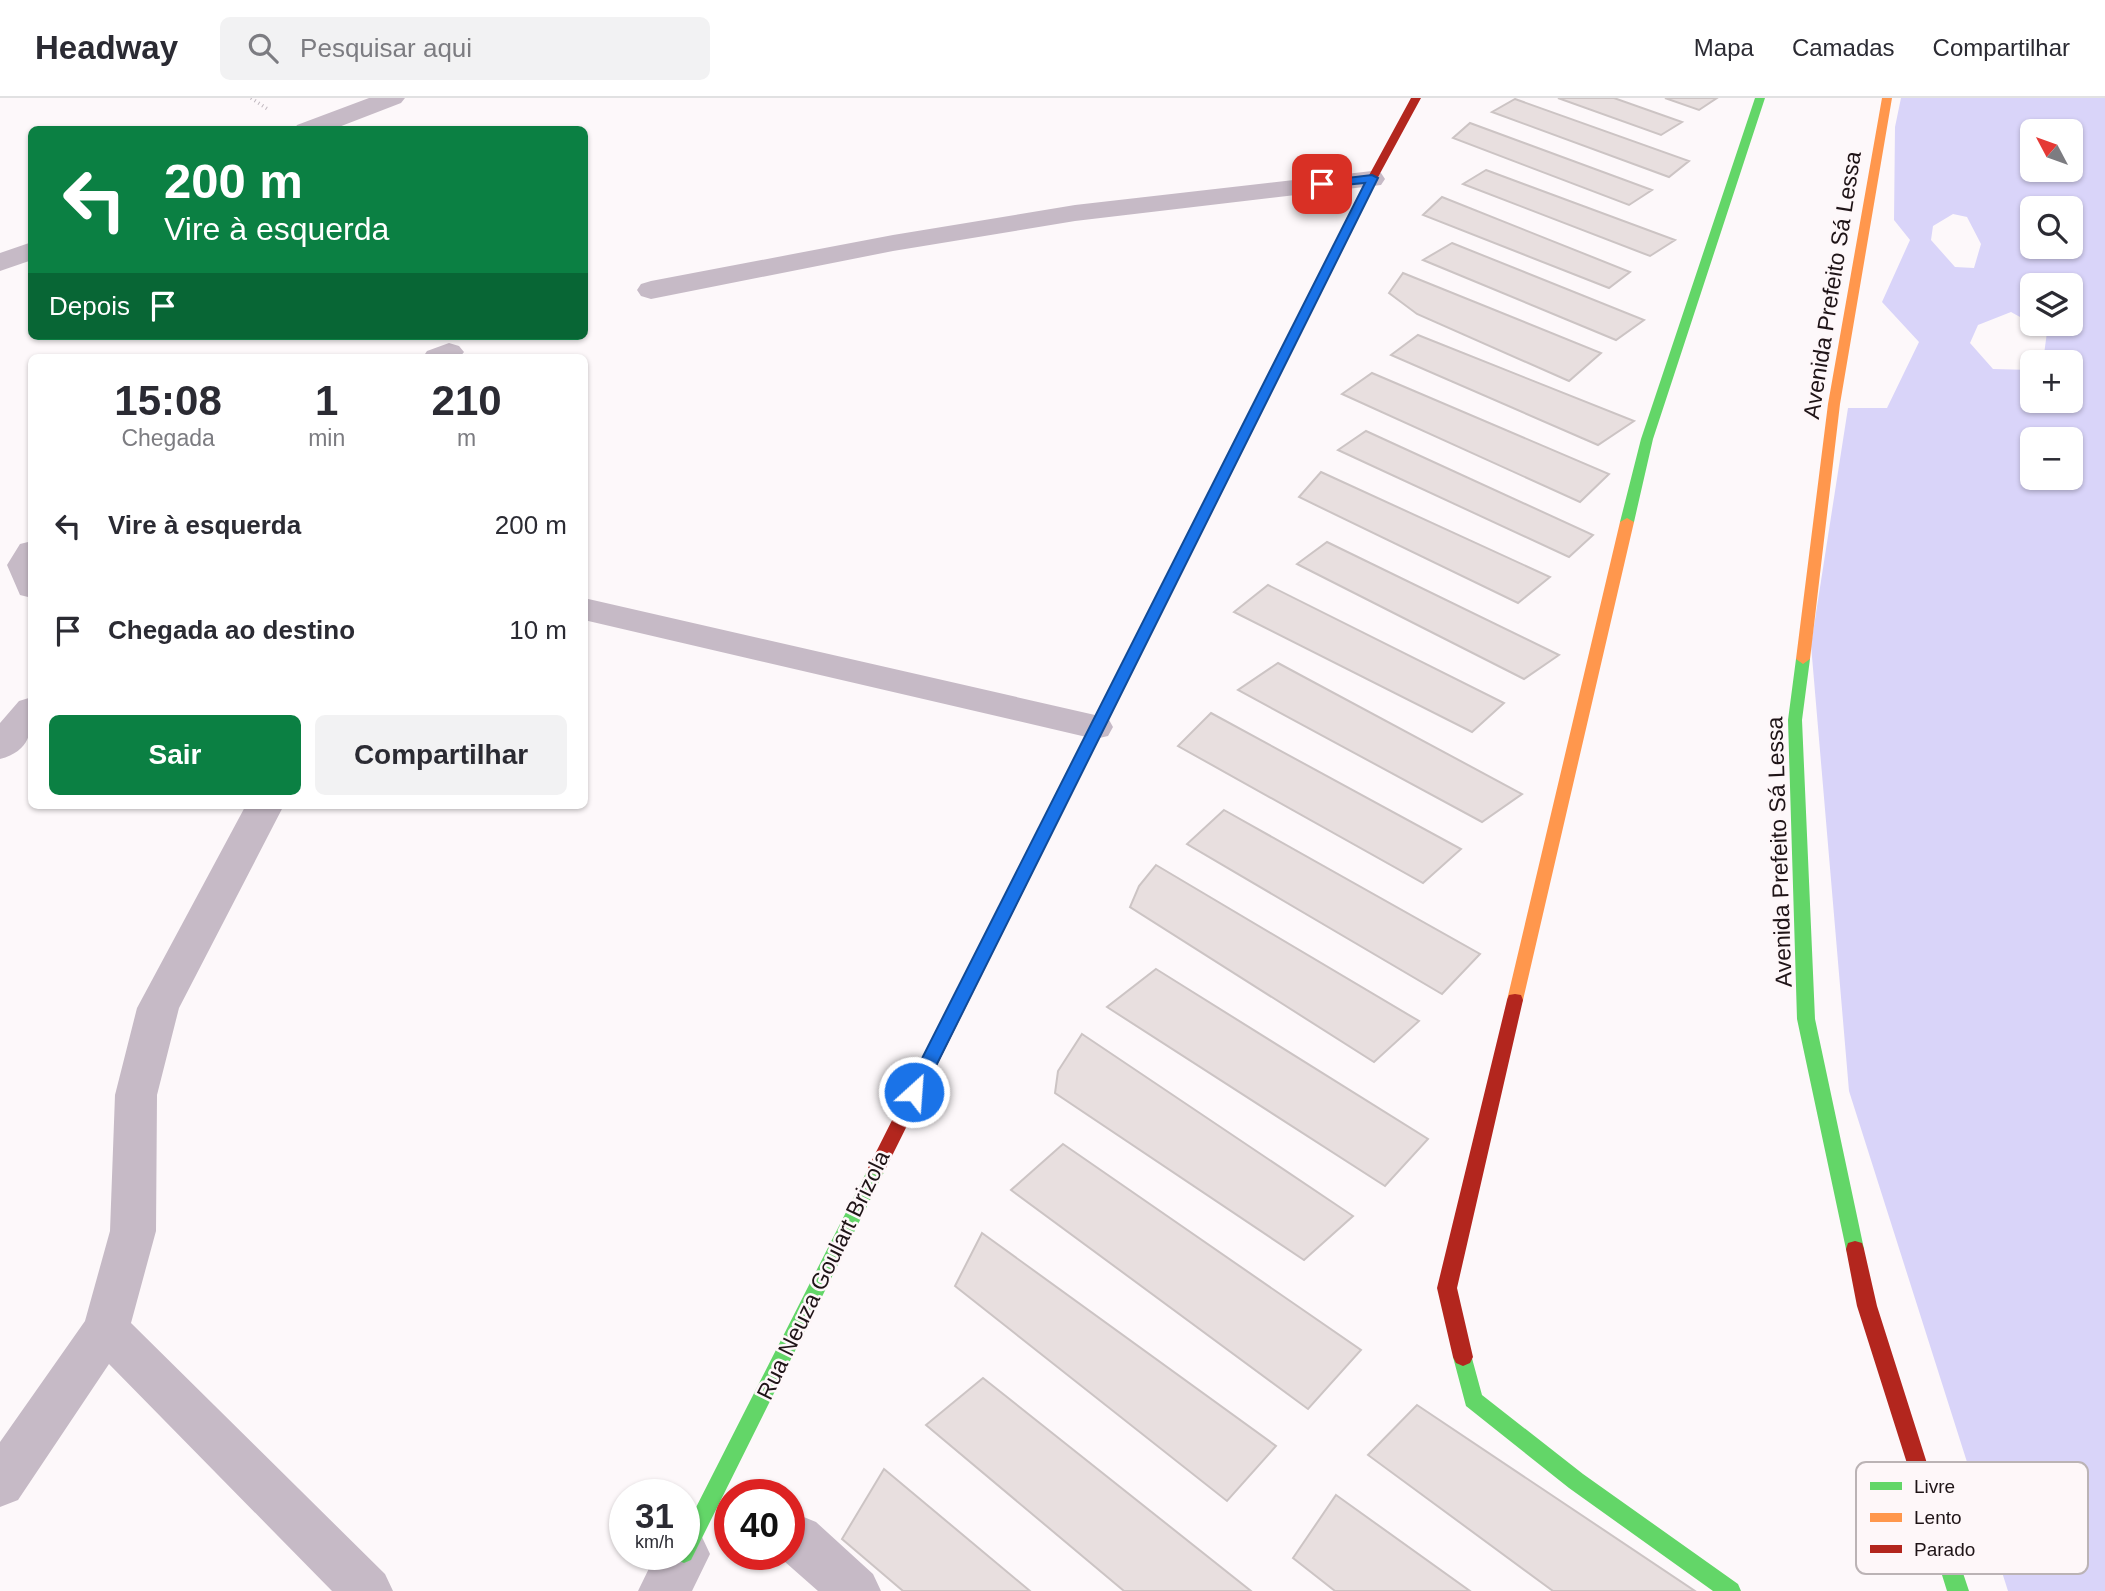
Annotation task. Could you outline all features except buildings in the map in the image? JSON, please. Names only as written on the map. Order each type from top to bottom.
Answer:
[{"type":"street","points":[[317,126],[392,98]]},
{"type":"street","name":"Rua Neuza Goulart Brizola","points":[[734,1479],[1095,727],[1372,178],[1416,98]]},
{"type":"street","points":[[1730,1591],[1576,1481],[1473,1400],[1447,1288],[1647,439],[1760,98]]},
{"type":"street","name":"Avenida Prefeito Sá Lessa","points":[[1886,98],[1834,404],[1795,720],[1806,1019],[1867,1306],[1917,1462]]},
{"type":"street","points":[[651,290],[893,243],[1075,213],[1372,178]]},
{"type":"street","points":[[0,263],[28,252]]},
{"type":"street","points":[[28,558],[24,565],[28,576]]},
{"type":"street","points":[[588,610],[1095,727]]},
{"type":"street","points":[[0,747],[28,714]]},
{"type":"street","points":[[0,1484],[106,1329],[132,1231],[136,1095],[158,1008],[263,809]]},
{"type":"street","points":[[106,1329],[367,1591]]},
{"type":"street","name":"Rua Neuza Goulart Brizola","points":[[700,1533],[714,1516]]},
{"type":"street","points":[[805,1545],[855,1591]]},
{"type":"street","name":"Rua Neuza Goulart Brizola","points":[[664,1591],[675,1570]]},
{"type":"street","name":"Avenida Prefeito Sá Lessa","points":[[1953,1574],[1958,1591]]},
{"type":"shaded area","points":[[1901,98],[2105,98],[2105,1591],[2008,1591],[2003,1574],[2088,1574],[2088,1462],[1967,1462],[1849,1091],[1811,645],[1848,408],[1887,408],[1919,342],[1882,302],[1910,240],[1894,220],[1895,127]],"holes":[[[1953,214],[1967,217],[1981,244],[1974,268],[1955,267],[1931,240],[1933,226]],[[2020,273],[2083,273],[2083,336],[2046,336],[2045,350],[2083,350],[2083,413],[2020,413],[2020,370],[1993,369],[1970,343],[1978,325],[2011,312],[2020,317]]]},
{"type":"traffic: fast","points":[[1627,522],[1647,439],[1760,98]]},
{"type":"traffic: fast","points":[[1019,884],[1245,432]]},
{"type":"traffic: fast","points":[[1803,659],[1795,720],[1806,1019],[1855,1249]]},
{"type":"traffic: fast","points":[[700,1521],[877,1168]]},
{"type":"traffic: fast","points":[[1463,1357],[1473,1400],[1576,1481],[1730,1591]]},
{"type":"traffic: fast","points":[[1953,1574],[1958,1591]]},
{"type":"traffic: slow","points":[[1803,659],[1834,404],[1887,98]]},
{"type":"traffic: slow","points":[[1515,1000],[1627,522]]},
{"type":"traffic: jam","points":[[1245,432],[1372,179],[1416,98]]},
{"type":"traffic: jam","points":[[877,1168],[1019,884]]},
{"type":"traffic: jam","points":[[1463,1357],[1447,1288],[1515,1000]]},
{"type":"traffic: jam","points":[[1855,1249],[1867,1306],[1917,1462]]},
{"type":"route","points":[[914,1092],[1372,178],[1322,184]]}]
